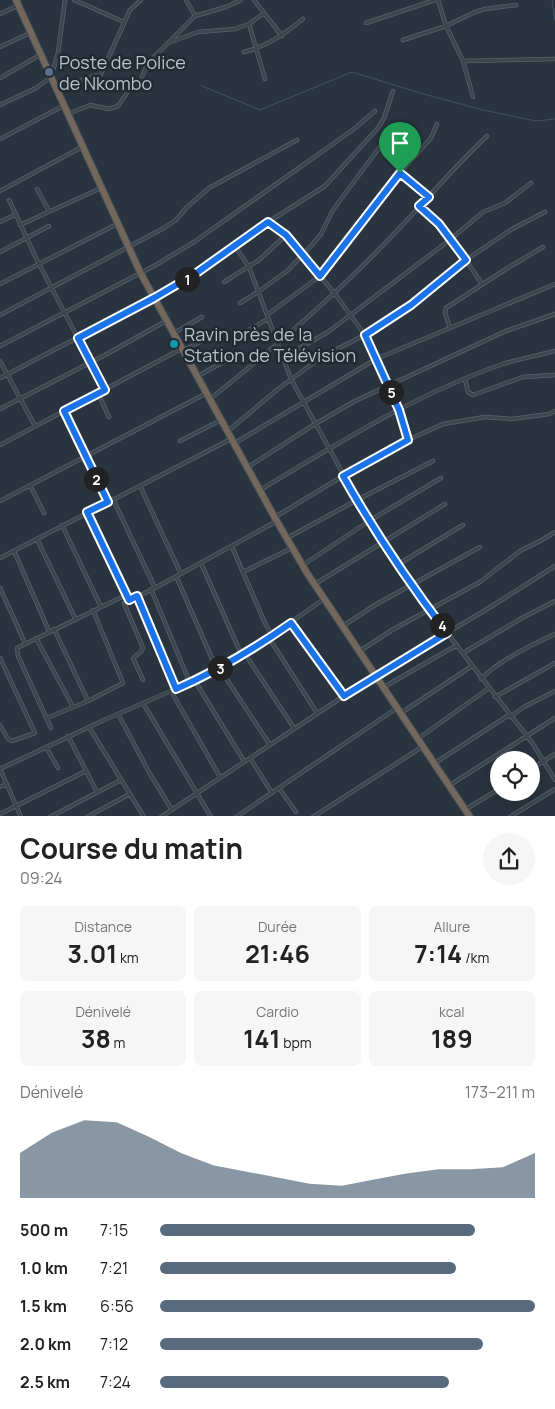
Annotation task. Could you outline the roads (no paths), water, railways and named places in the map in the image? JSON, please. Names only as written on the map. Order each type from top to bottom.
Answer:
[{"type":"highway","points":[[17,3],[140,272],[276,520],[302,566],[470,816]]},
{"type":"street","points":[[0,105],[36,88],[51,77],[58,53],[65,0]]},
{"type":"street","points":[[74,0],[124,22]]},
{"type":"street","points":[[56,88],[101,74],[130,10],[141,0]]},
{"type":"street","points":[[68,114],[90,105],[109,109],[118,106],[129,90],[140,82],[149,63],[195,16],[226,7],[241,0]]},
{"type":"street","points":[[254,0],[282,36]]},
{"type":"street","points":[[366,23],[436,0],[463,61],[474,97]]},
{"type":"street","points":[[188,1],[195,16]]},
{"type":"street","points":[[0,14],[17,3]]},
{"type":"street","points":[[403,40],[446,26],[485,9],[516,5]]},
{"type":"street","points":[[168,43],[198,32],[231,30],[249,24],[264,13]]},
{"type":"street","points":[[244,52],[266,46],[303,19]]},
{"type":"street","points":[[249,24],[265,79]]},
{"type":"street","points":[[0,47],[31,32]]},
{"type":"street","points":[[0,78],[40,55]]},
{"type":"street","points":[[463,61],[555,59]]},
{"type":"street","points":[[0,378],[154,298],[195,274],[268,222],[325,186],[378,128],[384,118],[393,91]]},
{"type":"street","points":[[0,139],[64,106]]},
{"type":"street","points":[[0,346],[154,266],[218,226],[354,129],[375,110]]},
{"type":"street","points":[[240,335],[268,317],[320,276],[400,173],[431,138],[438,124]]},
{"type":"street","points":[[240,303],[287,271],[312,245],[321,234],[333,210],[396,126]]},
{"type":"street","points":[[0,501],[85,456],[208,396],[261,359],[276,343],[335,294],[429,197],[458,163],[487,136]]},
{"type":"street","points":[[0,314],[128,248],[176,220],[186,208],[209,188],[297,140]]},
{"type":"street","points":[[0,191],[83,147]]},
{"type":"street","points":[[400,173],[429,197]]},
{"type":"street","points":[[282,358],[317,339],[451,239],[483,212],[505,203],[531,183]]},
{"type":"street","points":[[20,225],[101,188]]},
{"type":"street","points":[[37,190],[49,211]]},
{"type":"street","points":[[9,200],[39,263],[105,390]]},
{"type":"street","points":[[419,206],[439,224],[482,284]]},
{"type":"street","points":[[227,431],[291,379],[323,356],[365,335],[411,305],[466,260],[512,229],[545,212]]},
{"type":"street","points":[[0,222],[16,214]]},
{"type":"street","points":[[268,222],[286,235],[335,294],[365,335],[399,410],[408,440]]},
{"type":"street","points":[[0,284],[117,224]]},
{"type":"street","points":[[0,252],[49,226]]},
{"type":"street","points":[[224,282],[265,255],[286,235]]},
{"type":"street","points":[[235,246],[248,267],[291,379],[356,500],[410,585],[527,736],[555,780]]},
{"type":"street","points":[[450,328],[445,310],[482,284],[543,247]]},
{"type":"street","points":[[0,558],[87,512],[233,441],[376,359],[555,284]]},
{"type":"street","points":[[248,468],[315,424],[355,401],[506,331],[555,314]]},
{"type":"street","points":[[173,333],[202,317]]},
{"type":"street","points":[[0,409],[90,363],[166,321]]},
{"type":"street","points":[[0,444],[182,349],[208,338]]},
{"type":"street","points":[[260,491],[329,449],[399,410],[465,379],[501,365],[555,351]]},
{"type":"street","points":[[198,376],[232,357]]},
{"type":"street","points":[[0,361],[35,426]]},
{"type":"street","points":[[465,379],[468,392],[473,395],[523,377],[555,374]]},
{"type":"street","points":[[98,393],[109,417]]},
{"type":"street","points":[[64,411],[108,502]]},
{"type":"street","points":[[143,680],[133,658],[141,652],[142,648],[124,604],[129,600],[232,546],[343,476],[408,440],[443,424],[456,420],[486,417],[512,419],[549,414],[555,411]]},
{"type":"street","points":[[180,441],[221,420]]},
{"type":"street","points":[[287,538],[356,500],[434,461]]},
{"type":"street","points":[[302,566],[369,521],[441,478]]},
{"type":"street","points":[[30,485],[44,513]]},
{"type":"street","points":[[140,486],[181,574]]},
{"type":"street","points":[[113,499],[192,682],[244,761]]},
{"type":"street","points":[[314,584],[445,504]]},
{"type":"street","points":[[87,512],[129,600]]},
{"type":"street","points":[[62,525],[101,607]]},
{"type":"street","points":[[397,565],[463,526]]},
{"type":"street","points":[[359,651],[392,630],[480,582],[520,551],[555,532]]},
{"type":"street","points":[[37,538],[75,618]]},
{"type":"street","points":[[232,546],[270,637],[317,713]]},
{"type":"street","points":[[342,626],[410,585],[480,547]]},
{"type":"street","points":[[243,572],[292,548]]},
{"type":"street","points":[[14,551],[49,631]]},
{"type":"street","points":[[201,563],[243,655],[294,729]]},
{"type":"street","points":[[161,816],[376,675],[555,566]]},
{"type":"street","points":[[176,576],[218,669],[270,745]]},
{"type":"street","points":[[0,588],[25,644]]},
{"type":"street","points":[[52,728],[17,653],[18,646],[126,595]]},
{"type":"street","points":[[137,596],[176,689]]},
{"type":"street","points":[[21,816],[0,769],[68,736],[218,669],[243,655],[324,599]]},
{"type":"street","points":[[463,654],[522,618],[555,601]]},
{"type":"street","points":[[47,718],[88,701],[123,683],[93,610]]},
{"type":"street","points":[[291,623],[344,696]]},
{"type":"street","points":[[54,629],[88,701]]},
{"type":"street","points":[[481,679],[488,671],[534,643],[555,634]]},
{"type":"street","points":[[36,638],[73,707]]},
{"type":"street","points":[[384,687],[457,645]]},
{"type":"street","points":[[0,658],[35,733],[12,741],[8,739],[0,725]]},
{"type":"street","points":[[495,697],[555,663]]},
{"type":"street","points":[[236,816],[472,666]]},
{"type":"street","points":[[418,739],[488,688]]},
{"type":"street","points":[[171,691],[220,777]]},
{"type":"street","points":[[435,762],[530,704],[555,691]]},
{"type":"street","points":[[143,703],[196,794],[211,816]]},
{"type":"street","points":[[118,714],[150,774],[172,810]]},
{"type":"street","points":[[450,785],[555,718]]},
{"type":"street","points":[[89,727],[144,816]]},
{"type":"street","points":[[68,736],[97,792]]},
{"type":"street","points":[[313,816],[318,815],[423,746]]},
{"type":"street","points":[[46,747],[58,768]]},
{"type":"street","points":[[540,763],[555,754]]},
{"type":"street","points":[[250,758],[272,793]]},
{"type":"street","points":[[0,814],[86,771]]},
{"type":"street","points":[[50,816],[121,780]]},
{"type":"street","points":[[0,787],[7,784]]},
{"type":"street","points":[[279,788],[296,812]]},
{"type":"street","points":[[510,816],[555,789]]},
{"type":"street","points":[[87,816],[130,794]]},
{"type":"street","points":[[466,810],[490,795]]},
{"type":"waterway","points":[[552,0],[555,21]]},
{"type":"waterway","points":[[202,86],[260,110],[352,72],[483,110],[536,121],[555,119]]},
{"type":"place","name":"Poste de Police de Nkombo","points":[[49,72]]},
{"type":"place","name":"Ravin près de la Station de Télévision","points":[[174,344]]}]
